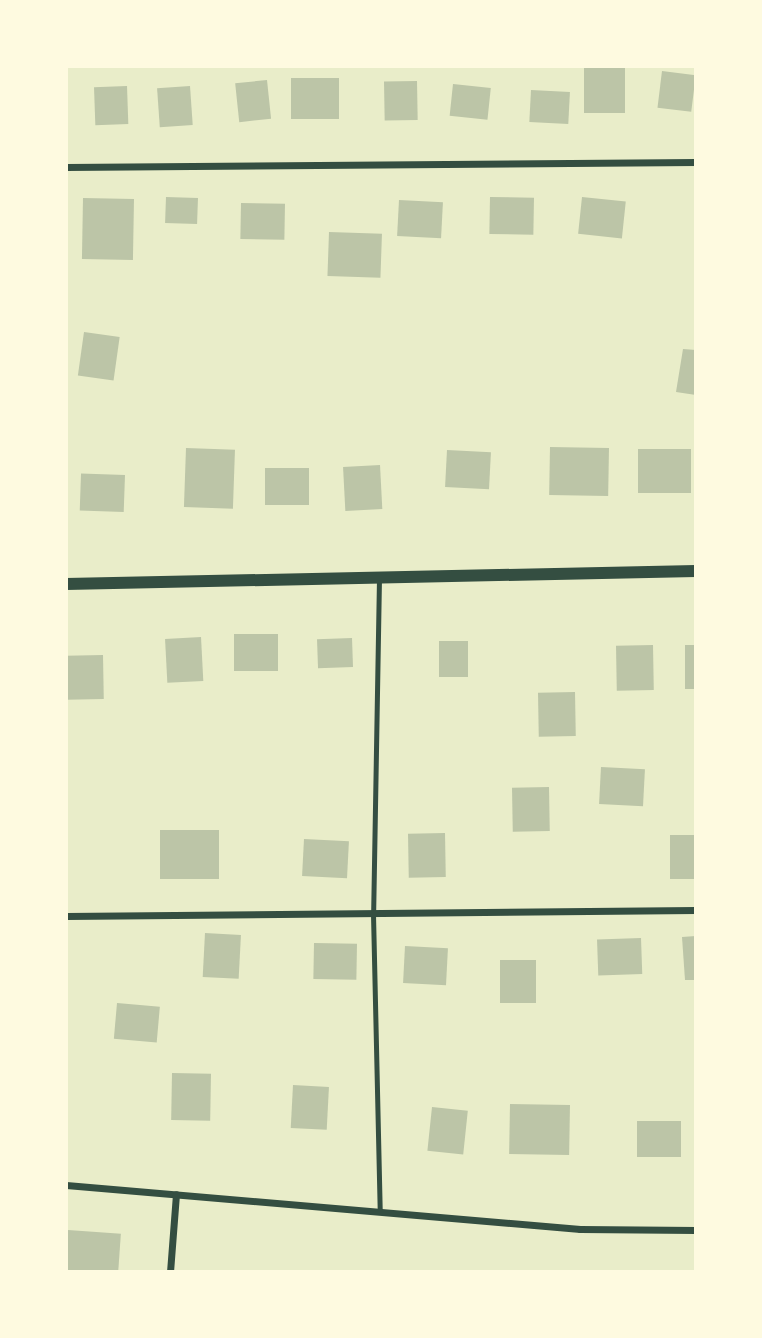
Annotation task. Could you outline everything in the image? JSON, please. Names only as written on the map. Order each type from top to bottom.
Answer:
[{"type":"street","points":[[66,167],[695,162]]},
{"type":"street","points":[[66,584],[695,571]]},
{"type":"street","points":[[66,916],[695,910]]},
{"type":"street","points":[[66,1185],[580,1229],[695,1230]]},
{"type":"street","points":[[170,1272],[176,1194]]},
{"type":"lane","points":[[379,578],[373,914],[380,1212]]},
{"type":"building","points":[[584,66],[625,66],[625,113],[584,113]]},
{"type":"building","points":[[662,71],[696,75],[691,112],[657,108]]},
{"type":"building","points":[[291,78],[339,78],[339,119],[291,119]]},
{"type":"building","points":[[267,80],[271,119],[239,122],[235,83]]},
{"type":"building","points":[[417,81],[418,120],[385,121],[384,82]]},
{"type":"building","points":[[453,84],[491,88],[487,120],[450,116]]},
{"type":"building","points":[[127,86],[128,124],[95,125],[94,87]]},
{"type":"building","points":[[190,86],[193,125],[160,127],[157,88]]},
{"type":"building","points":[[531,90],[570,92],[568,124],[529,122]]},
{"type":"building","points":[[166,197],[198,198],[197,224],[165,223]]},
{"type":"building","points":[[490,197],[534,198],[533,235],[489,234]]},
{"type":"building","points":[[582,197],[626,202],[622,238],[578,234]]},
{"type":"building","points":[[83,198],[134,199],[133,260],[82,259]]},
{"type":"building","points":[[399,200],[443,202],[441,238],[397,236]]},
{"type":"building","points":[[241,203],[285,204],[284,240],[240,239]]},
{"type":"building","points":[[329,232],[382,234],[380,278],[327,276]]},
{"type":"building","points":[[84,332],[120,337],[114,381],[78,376]]},
{"type":"building","points":[[683,349],[696,350],[696,395],[676,392]]},
{"type":"building","points":[[550,447],[609,448],[608,496],[549,495]]},
{"type":"building","points":[[186,448],[235,450],[233,509],[184,507]]},
{"type":"building","points":[[638,449],[691,449],[691,493],[638,493]]},
{"type":"building","points":[[447,450],[491,452],[489,489],[445,487]]},
{"type":"building","points":[[380,465],[382,509],[345,511],[343,467]]},
{"type":"building","points":[[265,468],[309,468],[309,505],[265,505]]},
{"type":"building","points":[[81,473],[125,475],[124,512],[80,510]]},
{"type":"building","points":[[234,634],[278,634],[278,671],[234,671]]},
{"type":"building","points":[[201,637],[203,681],[167,683],[165,639]]},
{"type":"building","points":[[352,638],[353,667],[318,668],[317,639]]},
{"type":"building","points":[[439,641],[468,641],[468,677],[439,677]]},
{"type":"building","points":[[653,645],[654,690],[617,691],[616,646]]},
{"type":"building","points":[[685,645],[696,645],[696,689],[685,689]]},
{"type":"building","points":[[103,655],[104,699],[67,700],[66,656]]},
{"type":"building","points":[[575,692],[576,736],[539,737],[538,693]]},
{"type":"building","points":[[601,767],[645,769],[643,806],[599,804]]},
{"type":"building","points":[[549,787],[550,831],[513,832],[512,788]]},
{"type":"building","points":[[160,830],[219,830],[219,879],[160,879]]},
{"type":"building","points":[[445,833],[446,877],[409,878],[408,834]]},
{"type":"building","points":[[670,835],[696,835],[696,879],[670,879]]},
{"type":"building","points":[[304,839],[349,841],[347,878],[302,876]]},
{"type":"building","points":[[205,933],[241,935],[239,979],[203,977]]},
{"type":"building","points":[[696,936],[696,980],[685,980],[682,937]]},
{"type":"building","points":[[641,938],[642,974],[598,976],[597,940]]},
{"type":"building","points":[[314,943],[357,944],[356,980],[313,979]]},
{"type":"building","points":[[405,946],[448,948],[446,985],[403,983]]},
{"type":"building","points":[[500,960],[536,960],[536,1003],[500,1003]]},
{"type":"building","points":[[117,1003],[160,1007],[157,1043],[114,1039]]},
{"type":"building","points":[[172,1073],[211,1074],[210,1121],[171,1120]]},
{"type":"building","points":[[293,1085],[329,1087],[327,1130],[291,1128]]},
{"type":"building","points":[[510,1104],[570,1105],[569,1155],[509,1154]]},
{"type":"building","points":[[432,1107],[468,1111],[463,1155],[427,1151]]},
{"type":"building","points":[[637,1121],[681,1121],[681,1157],[637,1157]]},
{"type":"building","points":[[68,1230],[121,1234],[118,1272],[66,1272]]}]
